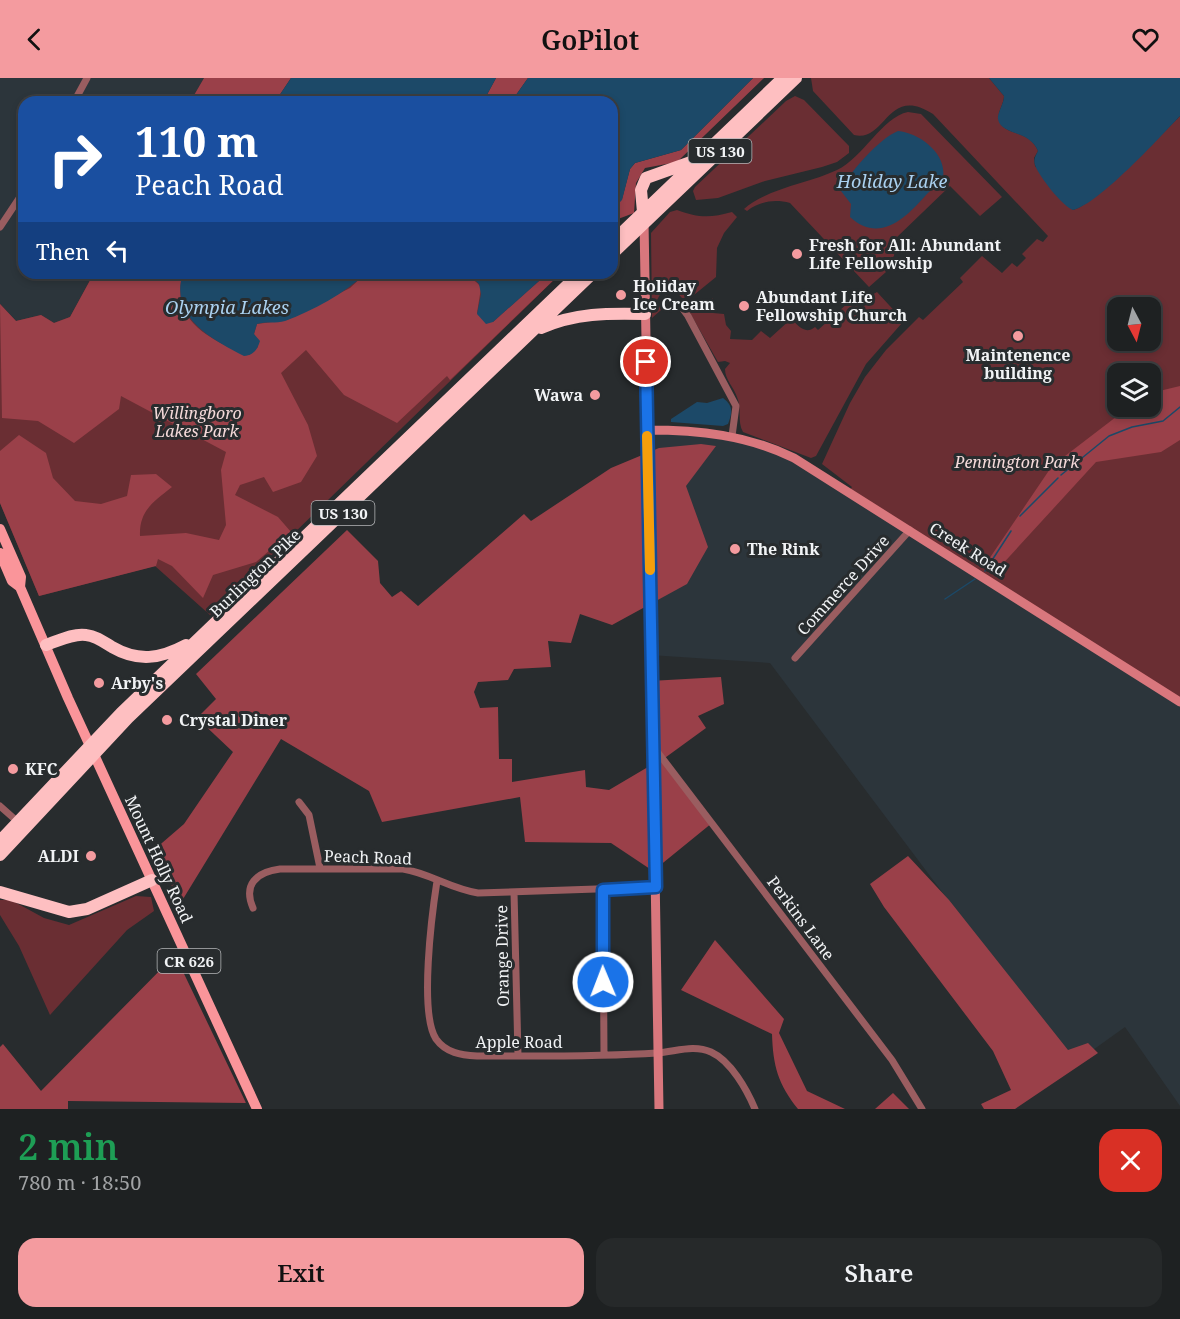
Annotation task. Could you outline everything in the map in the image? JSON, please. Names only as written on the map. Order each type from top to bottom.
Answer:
[{"type":"highway","name":"US 130","points":[[618,247],[700,158],[783,78]]},
{"type":"highway","name":"US 130","points":[[618,238],[644,218],[796,78]]},
{"type":"highway","points":[[644,218],[641,190],[646,178],[700,158]]},
{"type":"highway","name":"Burlington Pike","points":[[0,841],[198,639],[574,279]]},
{"type":"highway","name":"Burlington Pike","points":[[0,855],[92,748],[587,279]]},
{"type":"highway","points":[[532,332],[570,317],[600,313],[645,314]]},
{"type":"highway","points":[[46,645],[74,636],[88,635],[119,651],[146,658],[166,655],[198,639]]},
{"type":"highway","points":[[0,892],[69,912],[87,909],[152,880]]},
{"type":"main road","name":"CR 626","points":[[0,529],[21,578],[20,587]]},
{"type":"main road","name":"CR 626","points":[[0,554],[12,581],[20,587],[92,748]]},
{"type":"main road","name":"Mount Holly Road","points":[[92,748],[257,1109]]},
{"type":"street","points":[[77,96],[87,78]]},
{"type":"street","points":[[0,227],[18,200]]},
{"type":"street","points":[[644,218],[659,1109]]},
{"type":"street","points":[[667,299],[680,305],[688,316],[730,392],[736,406],[732,436]]},
{"type":"street","name":"Creek Road","points":[[647,430],[690,430],[732,436],[794,458],[1180,702]]},
{"type":"street","name":"Commerce Drive","points":[[795,658],[910,530]]},
{"type":"street","name":"Perkins Lane","points":[[653,746],[892,1060],[922,1109]]},
{"type":"street","points":[[299,802],[309,815],[320,868]]},
{"type":"street","points":[[0,806],[18,822]]},
{"type":"street","name":"Peach Road","points":[[253,908],[248,896],[249,886],[260,875],[280,869],[403,869],[478,893],[656,887]]},
{"type":"street","name":"Apple Road","points":[[437,881],[429,980],[432,1032],[444,1047],[456,1053],[477,1056],[658,1053],[693,1048],[712,1052],[733,1072],[755,1109]]},
{"type":"street","points":[[603,890],[604,1054]]},
{"type":"street","name":"Orange Drive","points":[[514,892],[518,1055]]},
{"type":"shaded area","points":[[0,78],[204,78],[194,96],[18,96],[18,279],[91,279],[70,317],[54,324],[41,315],[16,321],[0,304]]},
{"type":"shaded area","points":[[647,430],[701,431],[794,458],[1180,702],[1180,1106],[1125,1027],[1072,1065],[770,663],[650,655]]},
{"type":"green space","points":[[204,78],[291,78],[279,96],[194,96]]},
{"type":"green space","points":[[496,78],[528,78],[515,96],[486,96]]},
{"type":"green space","points":[[753,78],[764,78],[677,162],[645,168],[636,183],[634,213],[618,219],[618,203],[622,199],[630,169],[635,163],[681,150]]},
{"type":"green space","name":"Pennington Park","points":[[811,78],[989,78],[1004,96],[999,116],[1001,125],[1029,139],[1034,144],[1038,151],[1034,158],[1035,166],[1073,210],[1112,183],[1180,116],[1180,702],[849,491],[852,487],[822,464],[850,403],[865,377],[886,350],[919,317],[923,320],[963,282],[960,278],[982,256],[1002,273],[1012,263],[1017,267],[1026,258],[1022,254],[1037,239],[1043,242],[1048,236],[933,114],[918,107],[906,106],[888,116],[873,131],[865,135],[854,135],[813,91]]},
{"type":"green space","points":[[795,96],[804,100],[849,146],[849,153],[837,162],[822,167],[765,181],[718,198],[696,200],[693,191],[695,187],[786,101]]},
{"type":"green space","points":[[908,112],[921,114],[1002,197],[980,216],[950,186],[896,238],[894,256],[882,267],[886,272],[869,287],[790,203],[768,202],[747,211],[744,209],[765,196],[837,170],[855,157],[890,121]]},
{"type":"green space","points":[[677,210],[704,216],[732,212],[737,217],[724,233],[717,248],[716,277],[689,299],[682,298],[674,289],[662,291],[657,300],[661,310],[652,318],[651,233],[670,212]]},
{"type":"green space","name":"Willingboro Lakes Park","points":[[91,279],[555,279],[210,615],[155,566],[39,596],[0,503],[0,304],[16,321],[41,315],[54,323],[70,317]]},
{"type":"green space","name":"Willingboro Lakes Park","points":[[91,279],[182,279],[180,290],[182,304],[197,327],[221,343],[249,355],[258,347],[254,334],[257,324],[287,320],[350,288],[360,279],[470,279],[481,288],[477,313],[493,322],[541,279],[555,279],[450,380],[447,376],[397,423],[344,395],[306,350],[281,373],[308,425],[317,456],[301,482],[273,492],[264,477],[240,485],[235,495],[278,517],[291,532],[256,562],[213,575],[203,598],[172,566],[158,559],[156,566],[39,596],[0,503],[0,451],[19,435],[46,453],[53,478],[75,501],[101,504],[127,496],[131,475],[156,474],[172,487],[145,513],[140,527],[140,536],[186,533],[219,540],[226,525],[221,470],[226,452],[121,396],[119,409],[74,443],[38,421],[2,418],[0,304],[16,321],[41,315],[54,323],[70,317]]},
{"type":"green space","points":[[877,292],[901,318],[902,323],[866,364],[816,456],[811,458],[743,432],[736,393],[725,373],[730,363],[718,362],[690,313],[692,306],[698,302],[702,306],[713,298],[713,313],[724,314],[726,325],[731,331],[730,339],[752,340],[761,331],[770,338],[791,319],[805,330],[815,327],[818,330],[859,293],[865,299]]},
{"type":"green space","points":[[1180,386],[1180,440],[1161,452],[1096,462],[998,569],[987,562],[1052,466],[1116,417],[1161,417],[1161,391]]},
{"type":"green space","points":[[701,444],[716,446],[686,486],[708,547],[687,584],[612,625],[580,614],[571,643],[548,641],[551,667],[514,669],[508,680],[478,682],[474,692],[480,708],[498,707],[499,759],[512,759],[512,782],[585,770],[586,787],[609,790],[653,764],[650,681],[721,677],[724,704],[698,716],[706,728],[662,760],[712,823],[653,871],[611,843],[525,842],[520,797],[382,822],[369,791],[281,739],[180,904],[155,849],[184,824],[233,752],[197,718],[216,699],[196,674],[347,530],[378,561],[380,583],[392,597],[401,591],[418,606],[524,514],[531,521],[611,468],[659,448]]},
{"type":"green space","points":[[908,856],[949,900],[1068,1050],[1088,1043],[1098,1053],[1015,1109],[984,1109],[981,1104],[1011,1090],[993,1051],[884,907],[870,884]]},
{"type":"green space","points":[[136,896],[151,897],[154,911],[127,930],[50,1015],[19,946],[0,915],[0,900],[11,900],[44,918],[69,925]]},
{"type":"green space","points":[[715,940],[784,1019],[779,1033],[807,1091],[845,1109],[798,1109],[781,1083],[774,1056],[772,1034],[681,990]]},
{"type":"green space","points":[[175,955],[246,1103],[68,1101],[68,1109],[0,1109],[0,1047],[3,1044],[41,1091]]},
{"type":"green space","points":[[893,1093],[909,1109],[875,1109]]},
{"type":"water","points":[[291,78],[496,78],[486,96],[279,96]]},
{"type":"water","points":[[528,78],[753,78],[681,150],[635,163],[630,169],[622,200],[618,204],[618,96],[515,96]]},
{"type":"water","points":[[989,78],[1180,78],[1180,116],[1113,183],[1098,196],[1073,210],[1057,197],[1037,170],[1034,161],[1038,151],[1034,144],[1000,124],[998,117],[1004,96]]},
{"type":"water","name":"Holiday Lake","points":[[898,131],[915,136],[930,146],[941,160],[943,177],[910,212],[891,225],[871,228],[861,225],[850,217],[851,204],[841,191],[850,175],[865,157],[882,141]]},
{"type":"water","name":"Olympia Lakes","points":[[182,279],[359,279],[338,295],[307,312],[282,322],[257,324],[254,334],[260,341],[259,344],[253,353],[244,356],[219,342],[196,325],[187,314],[180,289]]},
{"type":"water","points":[[474,279],[541,279],[493,322],[486,324],[477,314],[481,294],[479,284]]},
{"type":"water","points":[[723,398],[731,410],[728,424],[723,426],[671,422],[671,419],[697,402],[707,403]]},
{"type":"waterway","points":[[1061,475],[1109,436],[1132,427],[1163,421],[1180,407]]},
{"type":"waterway","points":[[1020,516],[1058,478]]},
{"type":"waterway","points":[[985,571],[1011,531]]},
{"type":"waterway","points":[[945,599],[975,579]]},
{"type":"slow traffic","points":[[647,436],[650,570]]},
{"type":"place","name":"Fresh for All: Abundant Life Fellowship","points":[[797,254]]},
{"type":"place","name":"Holiday Ice Cream","points":[[621,295]]},
{"type":"place","name":"Abundant Life Fellowship Church","points":[[744,306]]},
{"type":"place","name":"Maintenence building","points":[[1018,336]]},
{"type":"place","name":"Wawa","points":[[595,395]]},
{"type":"place","name":"The Rink","points":[[735,549]]},
{"type":"place","name":"Arby's","points":[[99,683]]},
{"type":"place","name":"Crystal Diner","points":[[167,720]]},
{"type":"place","name":"KFC","points":[[13,769]]},
{"type":"place","name":"ALDI","points":[[91,856]]},
{"type":"route","points":[[603,982],[603,890],[656,887],[646,362]]}]
